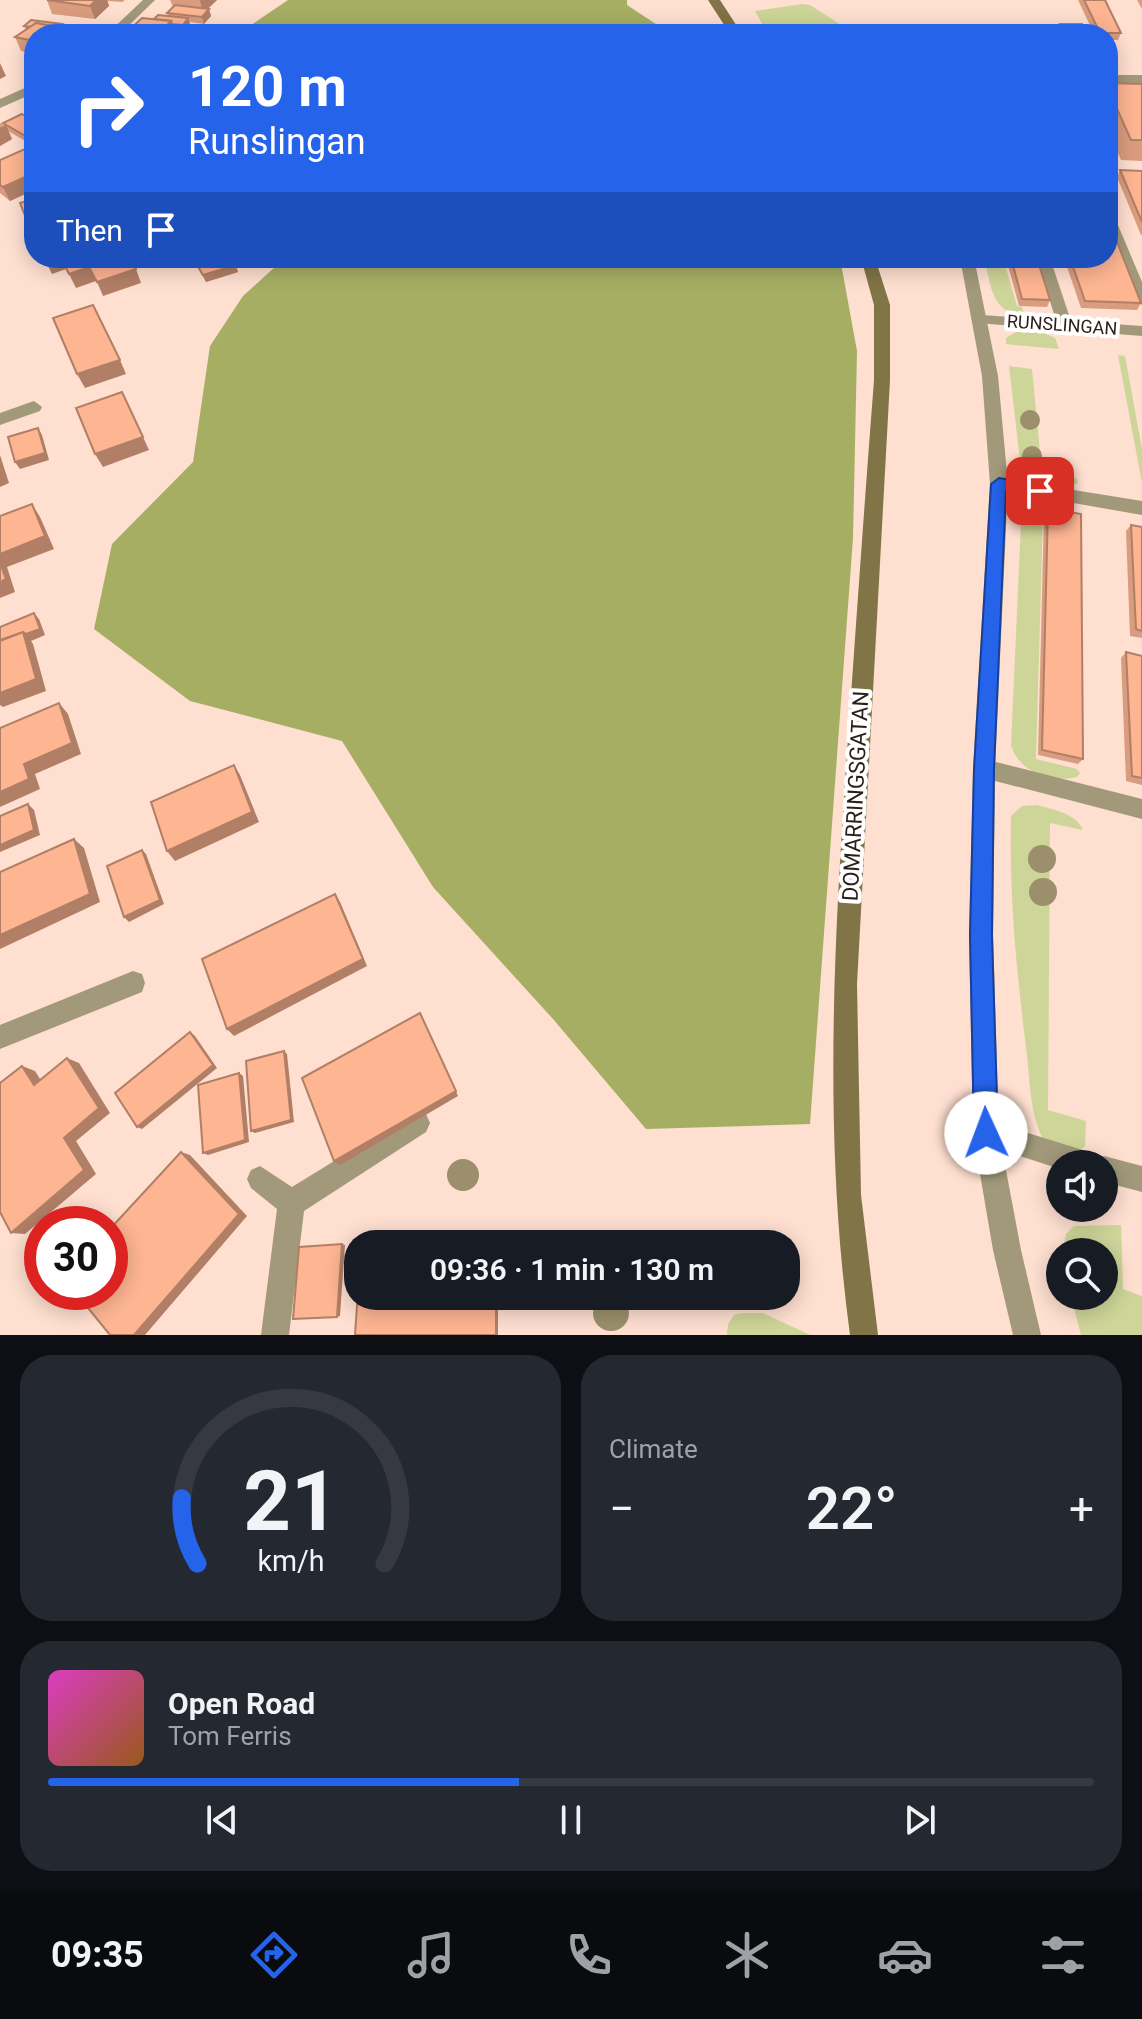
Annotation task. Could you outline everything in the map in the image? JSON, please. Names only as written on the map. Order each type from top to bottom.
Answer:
[{"type":"street","points":[[124,24],[149,0]]},
{"type":"street","points":[[714,0],[730,24]]},
{"type":"street","points":[[1118,79],[1142,79]]},
{"type":"street","points":[[0,104],[24,95]]},
{"type":"street","points":[[1118,242],[1142,300]]},
{"type":"street","name":"DOMARRINGSGATAN","points":[[864,1335],[847,1211],[844,1021],[849,876],[882,380],[882,305],[871,268]]},
{"type":"street","name":"RUNSLINGAN","points":[[969,268],[982,320],[990,376],[999,484],[984,769],[981,935],[986,1133],[1007,1250],[1027,1335]]},
{"type":"street","points":[[1046,268],[1065,325]]},
{"type":"street","name":"RUNSLINGAN","points":[[982,320],[1142,331]]},
{"type":"street","points":[[0,419],[34,407]]},
{"type":"street","points":[[999,484],[1142,508]]},
{"type":"street","points":[[984,769],[1142,809]]},
{"type":"street","points":[[0,1037],[133,983]]},
{"type":"street","points":[[291,1203],[417,1123]]},
{"type":"street","points":[[986,1133],[1046,1152]]},
{"type":"street","points":[[1118,1173],[1142,1179]]},
{"type":"street","points":[[260,1179],[291,1203]]},
{"type":"street","points":[[275,1335],[291,1203]]},
{"type":"green space","points":[[288,0],[627,0],[627,5],[656,24],[253,24]]},
{"type":"green space","points":[[810,5],[839,24],[762,24],[755,11]]},
{"type":"green space","points":[[274,268],[842,268],[857,351],[853,538],[810,1124],[646,1129],[553,1019],[433,887],[342,741],[190,701],[94,629],[112,544],[193,462],[210,346],[243,296]]},
{"type":"green space","points":[[986,268],[1006,268],[1017,306],[1022,307],[1024,314],[1005,309],[991,287]]},
{"type":"green space","points":[[1016,332],[1044,333],[1055,338],[1059,349],[1006,344],[1006,338]]},
{"type":"green space","points":[[1118,355],[1125,356],[1142,449],[1142,483]]},
{"type":"green space","points":[[1009,366],[1032,369],[1042,473],[1076,478],[1078,482],[1074,485],[1035,480],[1021,469]]},
{"type":"green space","points":[[1046,505],[1071,510],[1079,520],[1043,515],[1036,759],[1077,769],[1080,773],[1077,777],[1067,778],[1047,777],[1029,769],[1011,746],[1021,522],[1025,511]]},
{"type":"green space","points":[[1037,805],[1070,816],[1083,830],[1050,823],[1048,1110],[1086,1121],[1085,1146],[1080,1150],[1043,1139],[1031,1098],[1011,876],[1011,816],[1022,806]]},
{"type":"green space","points":[[1121,1225],[1123,1289],[1142,1296],[1142,1335],[1081,1335],[1075,1310],[1118,1310],[1118,1238],[1065,1238],[1074,1226]]},
{"type":"green space","points":[[763,1313],[810,1335],[727,1335],[728,1324],[734,1315]]},
{"type":"building","points":[[47,0],[96,0],[90,6]]},
{"type":"building","points":[[1084,0],[1105,0],[1117,24],[1096,24]]},
{"type":"building","points":[[175,5],[209,9],[202,17],[167,13]]},
{"type":"building","points":[[158,15],[188,18],[184,24],[154,19]]},
{"type":"building","points":[[142,18],[171,21],[168,24],[136,24]]},
{"type":"building","points":[[31,20],[62,24],[36,23],[26,24]]},
{"type":"building","points":[[1118,83],[1142,84],[1142,140],[1131,140],[1118,111]]},
{"type":"building","points":[[22,114],[24,135],[3,123]]},
{"type":"building","points":[[24,149],[24,178],[3,187],[0,185],[0,160]]},
{"type":"building","points":[[1120,170],[1142,171],[1142,222]]},
{"type":"building","points":[[1118,245],[1141,303],[1085,301],[1073,268],[1118,268]]},
{"type":"building","points":[[66,268],[86,268],[69,274]]},
{"type":"building","points":[[90,268],[136,269],[97,282]]},
{"type":"building","points":[[199,268],[226,268],[203,275]]},
{"type":"building","points":[[1014,268],[1040,268],[1050,300],[1022,299]]},
{"type":"building","points":[[93,305],[120,360],[77,374],[53,318]]},
{"type":"building","points":[[122,392],[143,437],[95,454],[76,408]]},
{"type":"building","points":[[38,428],[45,453],[15,462],[8,437]]},
{"type":"building","points":[[32,504],[45,536],[0,554],[0,516]]},
{"type":"building","points":[[1048,508],[1081,514],[1083,759],[1042,750]]},
{"type":"building","points":[[1131,525],[1142,527],[1142,631],[1136,629]]},
{"type":"building","points":[[0,563],[6,579],[0,582]]},
{"type":"building","points":[[34,613],[40,629],[0,640],[0,627]]},
{"type":"building","points":[[23,632],[36,679],[0,693],[0,641]]},
{"type":"building","points":[[1126,652],[1142,656],[1142,778],[1132,776]]},
{"type":"building","points":[[59,703],[72,743],[24,764],[29,779],[0,792],[0,728]]},
{"type":"building","points":[[234,765],[252,812],[167,851],[151,802]]},
{"type":"building","points":[[28,804],[34,830],[0,845],[0,816]]},
{"type":"building","points":[[74,839],[90,894],[0,935],[0,872]]},
{"type":"building","points":[[142,850],[160,900],[124,917],[107,866]]},
{"type":"building","points":[[335,894],[363,959],[227,1029],[202,959]]},
{"type":"building","points":[[420,1013],[456,1091],[334,1161],[302,1078]]},
{"type":"building","points":[[190,1032],[213,1065],[137,1127],[115,1093]]},
{"type":"building","points":[[284,1051],[291,1120],[251,1131],[246,1061]]},
{"type":"building","points":[[67,1058],[99,1108],[64,1138],[84,1170],[42,1206],[24,1206],[24,1222],[11,1233],[0,1212],[0,1083],[22,1066],[34,1085]]},
{"type":"building","points":[[239,1073],[245,1140],[203,1153],[198,1085]]},
{"type":"building","points":[[181,1152],[239,1214],[134,1335],[110,1335],[90,1310],[128,1310],[128,1209]]},
{"type":"building","points":[[342,1244],[337,1317],[293,1319],[299,1247]]},
{"type":"building","points":[[357,1310],[496,1310],[496,1335],[355,1335]]},
{"type":"route","points":[[986,1133],[981,935],[984,769],[999,484],[1040,491]]}]
